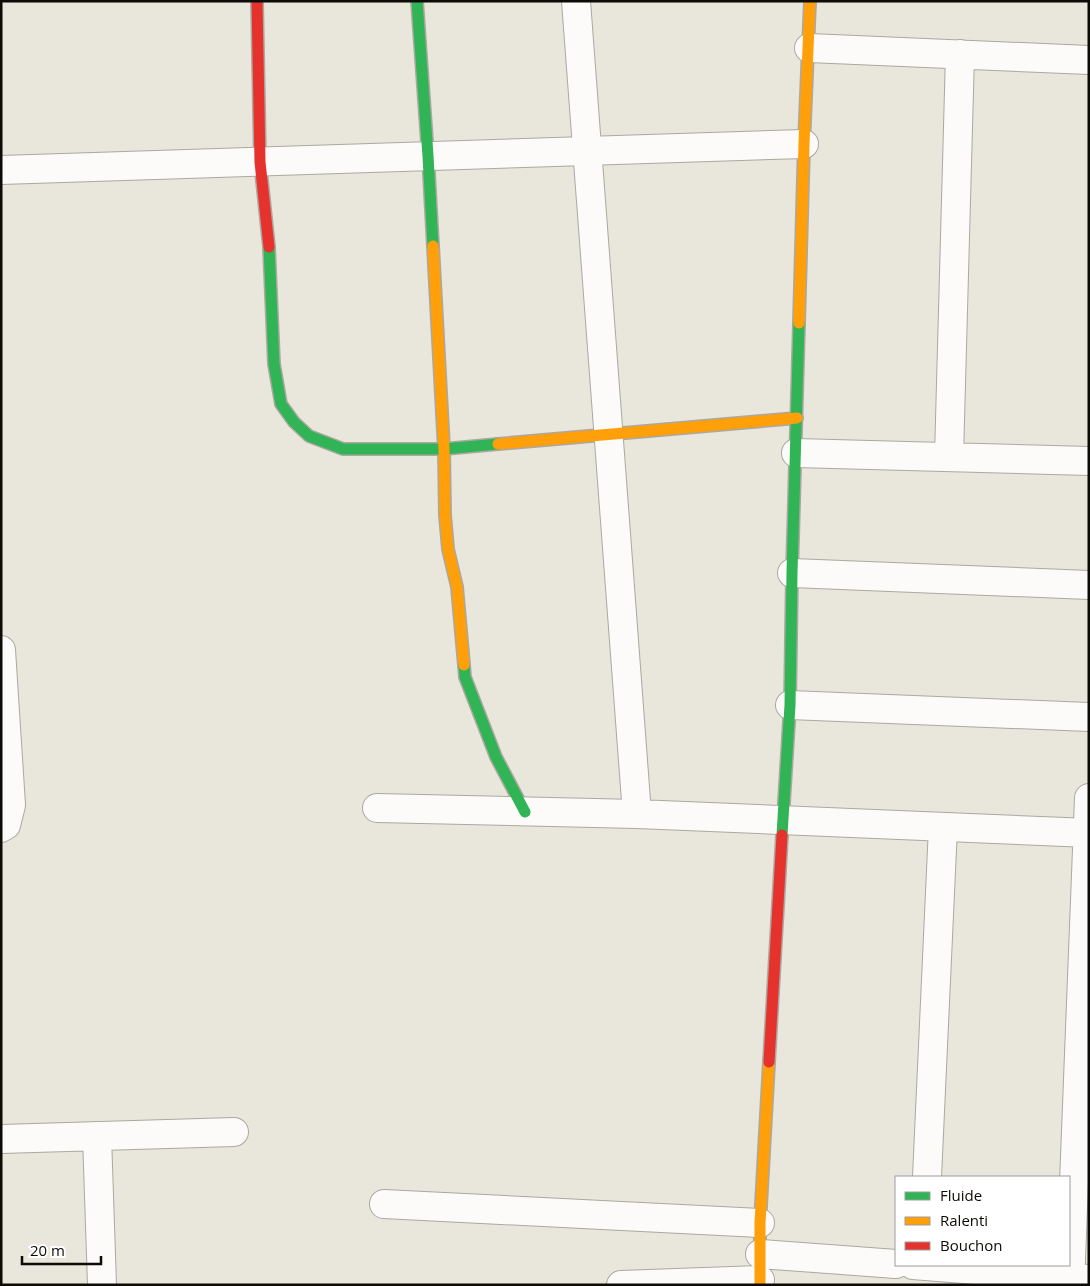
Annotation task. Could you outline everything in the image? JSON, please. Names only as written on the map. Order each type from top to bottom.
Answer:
[{"type":"street","points":[[257,1],[260,162],[270,256],[274,364],[281,404],[294,422],[309,436],[343,449],[444,450],[797,418]]},
{"type":"street","points":[[417,1],[428,156],[448,549],[457,587],[466,677],[496,757],[525,812]]},
{"type":"street","points":[[576,1],[637,814]]},
{"type":"street","points":[[760,1273],[760,1223],[790,705],[804,144],[810,1]]},
{"type":"street","points":[[809,48],[1089,60]]},
{"type":"street","points":[[949,457],[960,54]]},
{"type":"street","points":[[1,170],[804,144]]},
{"type":"street","points":[[796,453],[1089,461]]},
{"type":"street","points":[[792,573],[1089,585]]},
{"type":"street","points":[[1,650],[12,805],[6,825],[1,828]]},
{"type":"street","points":[[790,705],[1089,717]]},
{"type":"street","points":[[933,1266],[1077,1281],[1089,798]]},
{"type":"street","points":[[377,808],[637,814],[1088,833]]},
{"type":"street","points":[[927,1176],[943,827]]},
{"type":"street","points":[[1,1139],[234,1132]]},
{"type":"street","points":[[97,1136],[102,1285]]},
{"type":"street","points":[[384,1204],[760,1223]]},
{"type":"street","points":[[621,1285],[895,1264]]},
{"type":"street","points":[[922,1285],[923,1266]]},
{"type":"traffic: fast","points":[[417,1],[433,246]]},
{"type":"traffic: fast","points":[[269,247],[274,364],[281,404],[294,422],[309,436],[343,449],[444,449],[498,444]]},
{"type":"traffic: fast","points":[[782,835],[790,705],[799,323]]},
{"type":"traffic: fast","points":[[464,665],[465,677],[496,757],[525,812]]},
{"type":"traffic: slow","points":[[799,323],[810,1]]},
{"type":"traffic: slow","points":[[433,246],[444,449],[445,515],[448,549],[457,587],[464,665]]},
{"type":"traffic: slow","points":[[498,444],[797,418]]},
{"type":"traffic: slow","points":[[760,1285],[760,1223],[769,1062]]},
{"type":"traffic: jam","points":[[257,1],[260,162],[269,247]]},
{"type":"traffic: jam","points":[[769,1062],[782,835]]}]
